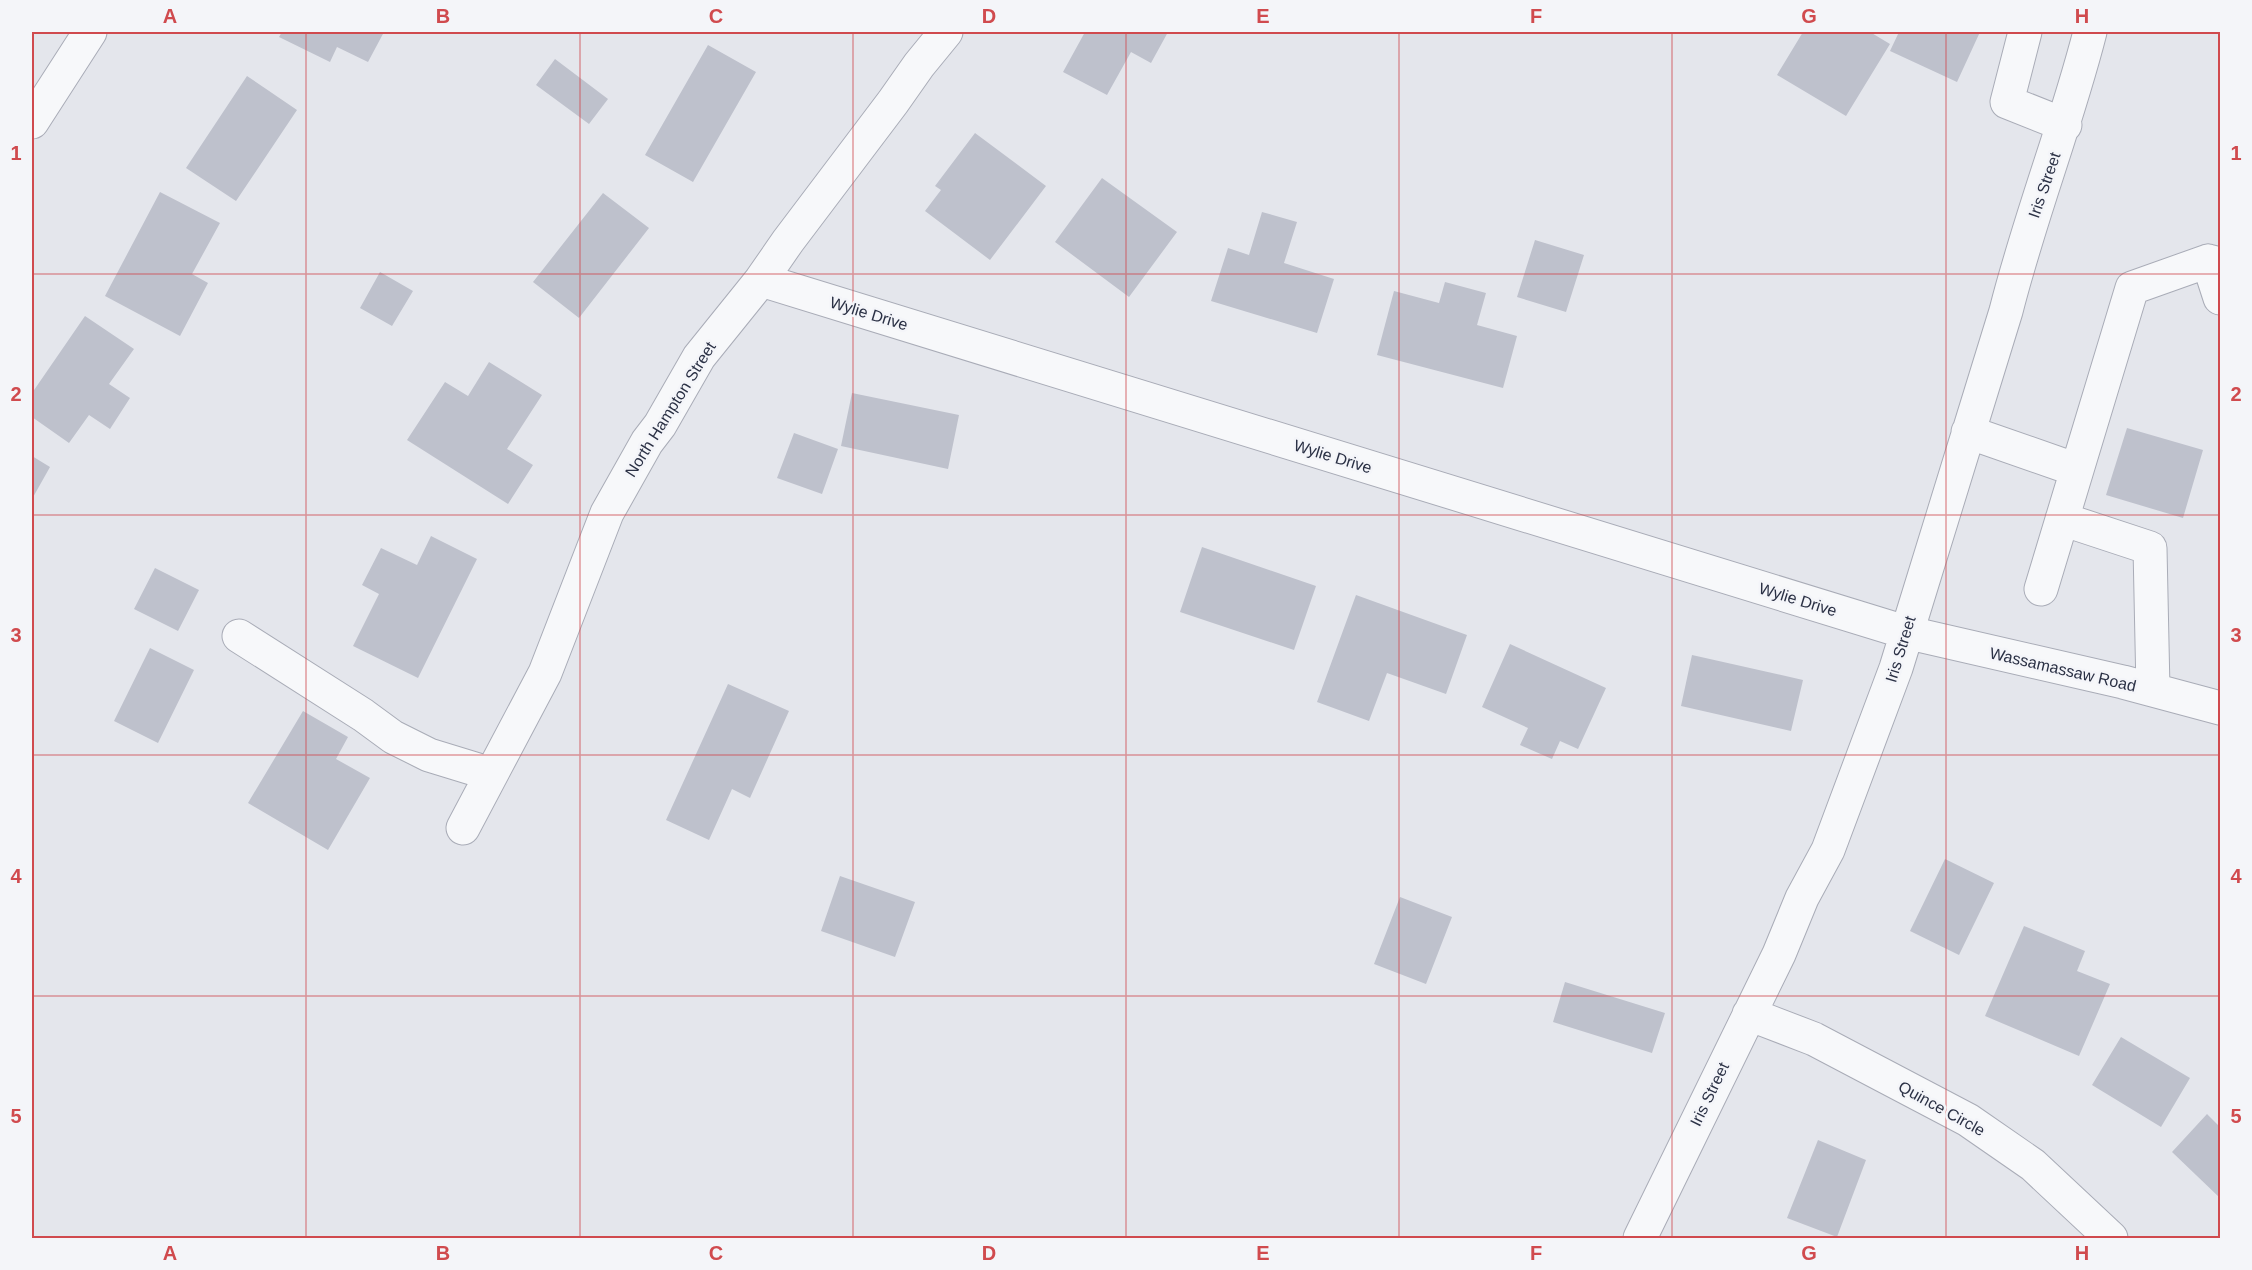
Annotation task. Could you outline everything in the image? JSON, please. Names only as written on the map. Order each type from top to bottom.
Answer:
[{"type":"street","points":[[32,122],[90,32]]},
{"type":"street","name":"North Hampton Street","points":[[463,828],[545,673],[607,513],[647,442],[660,425],[699,357],[761,280],[919,65],[946,32]]},
{"type":"street","points":[[2025,32],[2007,102],[2065,125]]},
{"type":"street","name":"Iris Street","points":[[1640,1239],[1779,954],[1802,898],[1828,850],[1896,668],[1905,632],[2006,311],[2019,258],[2065,125],[2090,32]]},
{"type":"street","points":[[2041,589],[2132,288],[2214,263],[2220,298]]},
{"type":"street","name":"Wylie Drive","points":[[761,280],[1905,632]]},
{"type":"street","points":[[1968,432],[2077,470]]},
{"type":"street","points":[[2062,519],[2150,548],[2153,690]]},
{"type":"street","name":"Wassamassaw Road","points":[[1905,632],[2220,708]]},
{"type":"street","points":[[239,636],[363,715],[393,737],[429,755],[491,774]]},
{"type":"street","name":"Quince Circle","points":[[1749,1014],[1814,1040],[1968,1120],[2033,1165],[2112,1239]]},
{"type":"building","points":[[282,32],[384,32],[368,62],[337,47],[330,62],[279,37]]},
{"type":"building","points":[[1085,32],[1168,32],[1151,63],[1131,52],[1107,95],[1063,72]]},
{"type":"building","points":[[1803,32],[1870,32],[1890,44],[1846,116],[1777,75]]},
{"type":"building","points":[[1899,32],[1980,32],[1957,82],[1890,51]]},
{"type":"building","points":[[708,45],[756,72],[693,182],[645,155]]},
{"type":"building","points":[[555,59],[608,99],[589,124],[536,85]]},
{"type":"building","points":[[247,76],[297,110],[236,201],[186,168]]},
{"type":"building","points":[[975,133],[1046,186],[990,260],[925,211],[941,190],[935,186]]},
{"type":"building","points":[[1102,178],[1177,232],[1129,297],[1055,242]]},
{"type":"building","points":[[160,192],[220,223],[192,274],[208,283],[180,336],[105,296]]},
{"type":"building","points":[[603,193],[649,228],[579,318],[533,282]]},
{"type":"building","points":[[1262,212],[1297,222],[1284,263],[1334,279],[1317,333],[1211,301],[1228,248],[1249,255]]},
{"type":"building","points":[[1535,240],[1584,255],[1566,312],[1517,297]]},
{"type":"building","points":[[380,272],[413,291],[392,326],[360,308]]},
{"type":"building","points":[[1445,282],[1486,293],[1477,325],[1517,336],[1503,388],[1377,355],[1394,291],[1439,303]]},
{"type":"building","points":[[85,316],[134,349],[109,384],[130,398],[110,429],[89,415],[69,443],[32,417],[32,393]]},
{"type":"building","points":[[489,362],[542,395],[507,449],[533,465],[508,504],[407,440],[445,382],[468,396]]},
{"type":"building","points":[[852,393],[959,415],[948,469],[841,446]]},
{"type":"building","points":[[2127,428],[2203,450],[2183,518],[2106,495]]},
{"type":"building","points":[[794,433],[838,449],[822,494],[777,478]]},
{"type":"building","points":[[32,456],[50,467],[32,499]]},
{"type":"building","points":[[431,536],[477,559],[418,678],[353,646],[379,594],[362,585],[381,548],[417,565]]},
{"type":"building","points":[[1202,547],[1316,586],[1294,650],[1180,612]]},
{"type":"building","points":[[155,568],[199,590],[178,631],[134,609]]},
{"type":"building","points":[[1356,595],[1467,635],[1446,694],[1387,673],[1369,721],[1317,702]]},
{"type":"building","points":[[1510,644],[1606,688],[1578,749],[1560,741],[1552,759],[1520,745],[1528,728],[1482,707]]},
{"type":"building","points":[[150,648],[194,670],[158,743],[114,721]]},
{"type":"building","points":[[1692,655],[1803,680],[1791,731],[1681,706]]},
{"type":"building","points":[[728,684],[789,711],[750,798],[732,789],[709,840],[666,820]]},
{"type":"building","points":[[303,711],[348,737],[336,759],[370,778],[328,850],[248,803]]},
{"type":"building","points":[[1945,859],[1994,883],[1959,955],[1910,931]]},
{"type":"building","points":[[840,876],[915,902],[895,957],[821,931]]},
{"type":"building","points":[[1400,897],[1452,917],[1426,984],[1374,964]]},
{"type":"building","points":[[2024,926],[2085,951],[2077,971],[2110,984],[2079,1056],[1985,1016]]},
{"type":"building","points":[[1565,982],[1665,1013],[1652,1053],[1553,1022]]},
{"type":"building","points":[[2121,1037],[2190,1078],[2161,1127],[2092,1085]]},
{"type":"building","points":[[2207,1114],[2220,1127],[2220,1198],[2172,1152]]},
{"type":"building","points":[[1818,1140],[1866,1160],[1837,1237],[1787,1218]]}]
